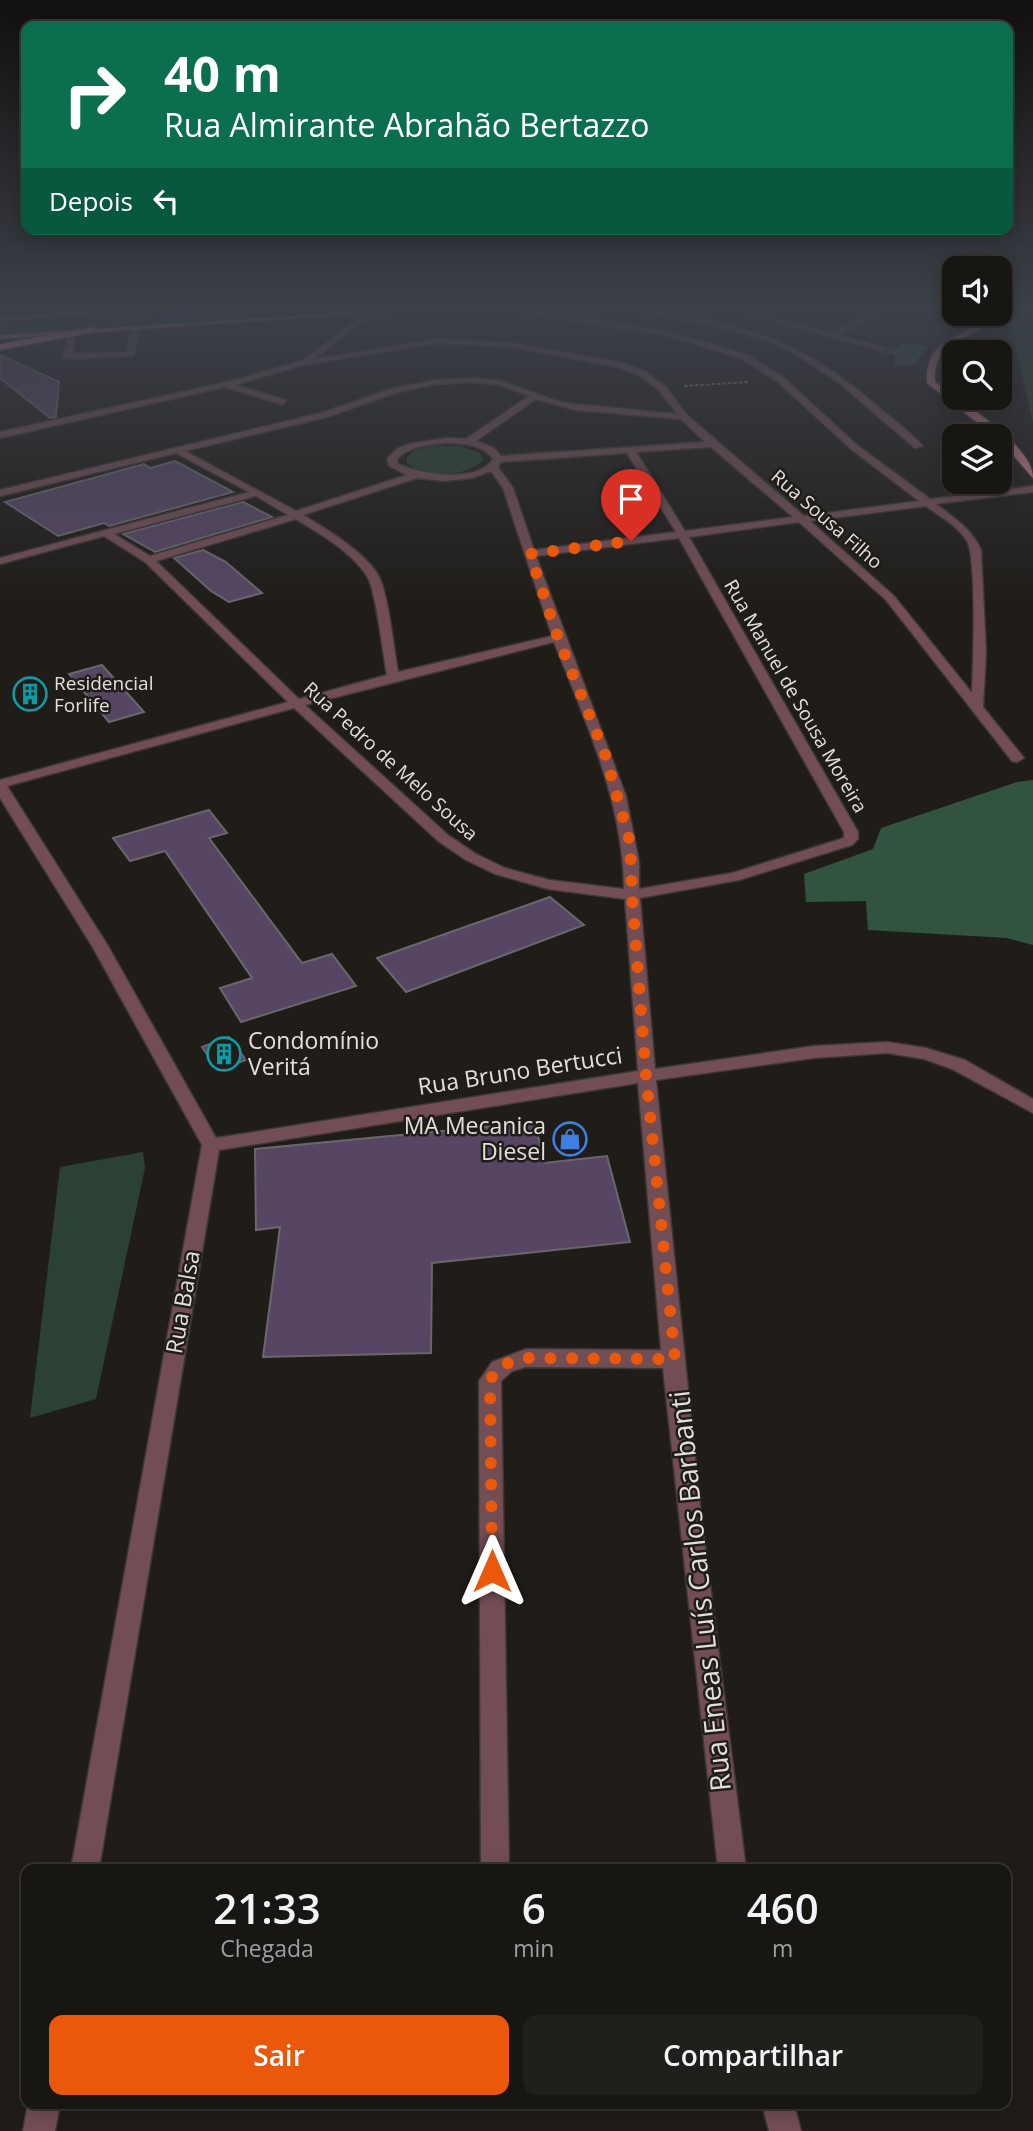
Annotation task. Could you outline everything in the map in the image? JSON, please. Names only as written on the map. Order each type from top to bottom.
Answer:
[{"type":"main road","points":[[960,404],[1007,440],[1033,475]]},
{"type":"street","name":"Rua Sousa Filho","points":[[2,433],[135,404]]},
{"type":"street","points":[[0,493],[324,415],[355,404]]},
{"type":"street","points":[[468,442],[523,404]]},
{"type":"street","points":[[568,404],[586,409],[684,417]]},
{"type":"street","name":"Rua Sousa Filho","points":[[674,404],[713,444],[890,598],[1017,758]]},
{"type":"street","points":[[808,404],[855,447],[960,527],[976,550],[980,652],[977,708]]},
{"type":"street","points":[[869,404],[918,446]]},
{"type":"street","points":[[632,895],[633,867],[624,815],[605,754],[558,638],[508,488],[496,463],[490,449],[468,442],[417,444],[395,453],[392,459],[394,466],[416,475],[458,477],[483,472],[496,463],[713,444]]},
{"type":"street","points":[[176,450],[295,515],[359,558],[369,568],[375,580],[393,677]]},
{"type":"street","name":"Rua Manuel de Sousa Moreira","points":[[630,450],[682,534],[851,832],[851,838],[734,877],[632,895]]},
{"type":"street","points":[[149,560],[416,475]]},
{"type":"street","points":[[530,554],[1033,489]]},
{"type":"street","points":[[0,561],[256,493]]},
{"type":"street","name":"Rua Pedro de Melo Sousa","points":[[106,533],[149,560],[297,704],[443,838],[471,857],[500,871],[548,884],[632,895]]},
{"type":"street","points":[[211,1146],[100,946],[0,786],[393,677],[558,638]]},
{"type":"street","name":"Rua Eneas Luís Carlos Barbanti","points":[[632,895],[646,1075],[704,1660],[731,1864]]},
{"type":"street","name":"Rua Bruno Bertucci","points":[[211,1146],[646,1075],[868,1048],[907,1050],[940,1057],[985,1076],[1033,1107]]},
{"type":"street","name":"Rua Balsa","points":[[86,1864],[211,1146]]},
{"type":"street","points":[[495,1864],[490,1381],[494,1372],[505,1363],[526,1358],[675,1359]]},
{"type":"street","points":[[40,2131],[43,2109]]},
{"type":"street","points":[[779,2109],[785,2131]]},
{"type":"green space","points":[[1029,404],[1033,404],[1033,422]]},
{"type":"green space","points":[[432,446],[460,446],[480,453],[483,460],[467,470],[446,474],[424,471],[407,463],[407,457],[415,450]]},
{"type":"green space","points":[[1033,780],[1033,945],[1007,938],[868,930],[866,901],[806,902],[804,874],[873,849],[881,828],[1017,782]]},
{"type":"green space","points":[[143,1152],[145,1168],[96,1399],[30,1418],[60,1167]]},
{"type":"building","points":[[33,404],[57,404],[56,417],[50,418]]},
{"type":"building","points":[[175,461],[233,492],[109,526],[104,523],[58,536],[5,502],[144,464],[150,468]]},
{"type":"building","points":[[243,502],[272,517],[155,552],[123,534]]},
{"type":"building","points":[[203,550],[226,562],[262,593],[229,602],[211,591],[174,558]]},
{"type":"building","points":[[102,665],[144,712],[109,722],[69,674]]},
{"type":"building","points":[[209,810],[227,833],[209,838],[302,963],[332,954],[356,986],[241,1022],[220,988],[252,978],[165,851],[130,861],[113,838]]},
{"type":"building","points":[[550,897],[584,925],[406,992],[377,958]]},
{"type":"building","name":"Condomínio Veritá","points":[[229,1037],[246,1060],[218,1070],[202,1047]]},
{"type":"building","points":[[535,1122],[544,1163],[607,1156],[630,1242],[432,1263],[431,1353],[263,1357],[280,1227],[256,1230],[255,1149]]},
{"type":"place","name":"Residencial Forlife","points":[[30,694]]},
{"type":"place","name":"Condomínio Veritá","points":[[224,1054]]},
{"type":"place","name":"MA Mecanica Diesel","points":[[570,1139]]},
{"type":"route","points":[[492,1571],[490,1381],[494,1372],[505,1363],[526,1358],[675,1359],[646,1075],[630,842],[605,754],[558,638],[530,554],[631,541]]}]
